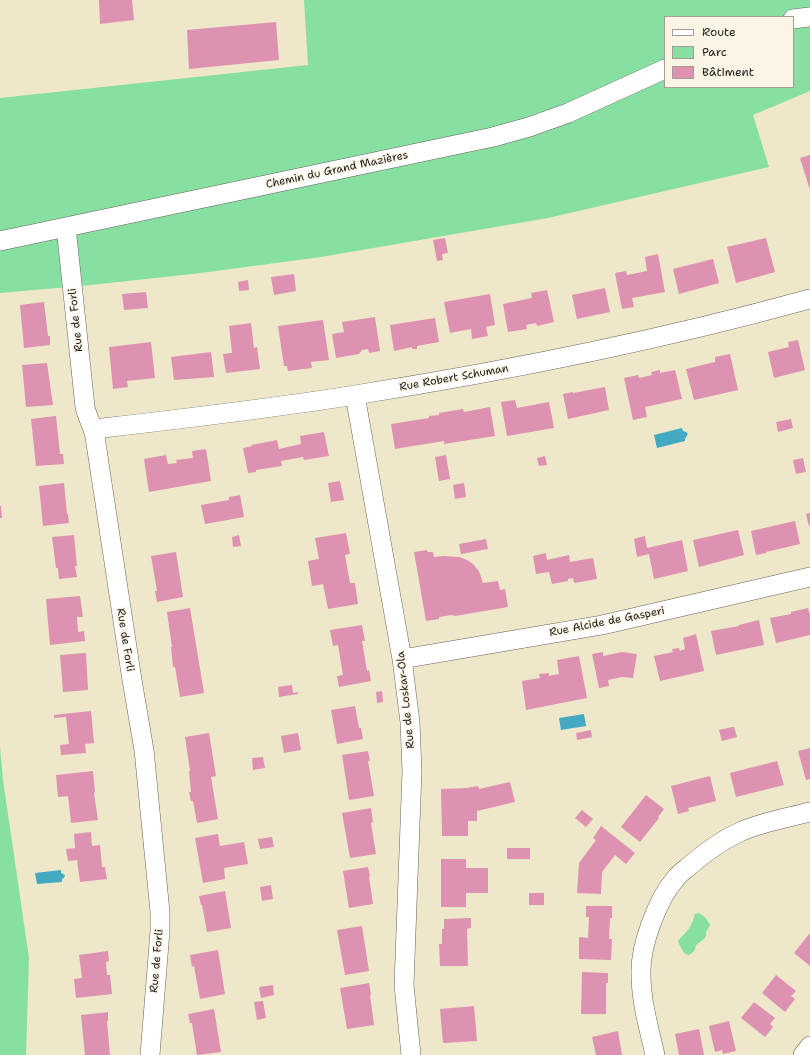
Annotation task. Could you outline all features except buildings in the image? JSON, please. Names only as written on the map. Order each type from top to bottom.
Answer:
[{"type":"street","points":[[794,19],[810,17]]},
{"type":"street","name":"Chemin du Grand Mazières","points":[[0,241],[493,137],[529,127],[568,113],[664,69]]},
{"type":"street","name":"Rue de Forli","points":[[66,227],[85,406],[87,416],[94,429],[144,750],[158,881],[160,931],[150,1055]]},
{"type":"street","name":"Rue Robert Schuman","points":[[94,429],[215,415],[355,395],[498,371],[618,347],[740,319],[810,299]]},
{"type":"street","name":"Rue de Loskar-Ola","points":[[355,395],[402,659],[412,745],[404,986],[411,1055]]},
{"type":"street","name":"Rue Alcide de Gasperi","points":[[402,659],[602,625],[810,577]]},
{"type":"street","points":[[655,1055],[642,994],[641,962],[654,915],[676,878],[701,856],[718,844],[740,832],[810,812]]},
{"type":"street","points":[[803,1055],[810,1046]]},
{"type":"green space","points":[[304,0],[810,0],[810,91],[753,115],[769,167],[548,218],[321,257],[201,273],[0,293],[0,98],[308,65]]},
{"type":"green space","points":[[0,746],[3,780],[29,958],[26,1055],[0,1055]]},
{"type":"green space","points":[[698,913],[708,921],[710,925],[704,939],[696,945],[693,952],[688,955],[684,953],[678,942],[691,926],[695,914]]},
{"type":"water","points":[[682,428],[683,431],[688,434],[685,441],[657,448],[654,435]]},
{"type":"water","points":[[584,714],[586,726],[561,730],[559,718]]},
{"type":"water","points":[[61,870],[61,873],[65,875],[62,882],[37,884],[35,873]]}]
